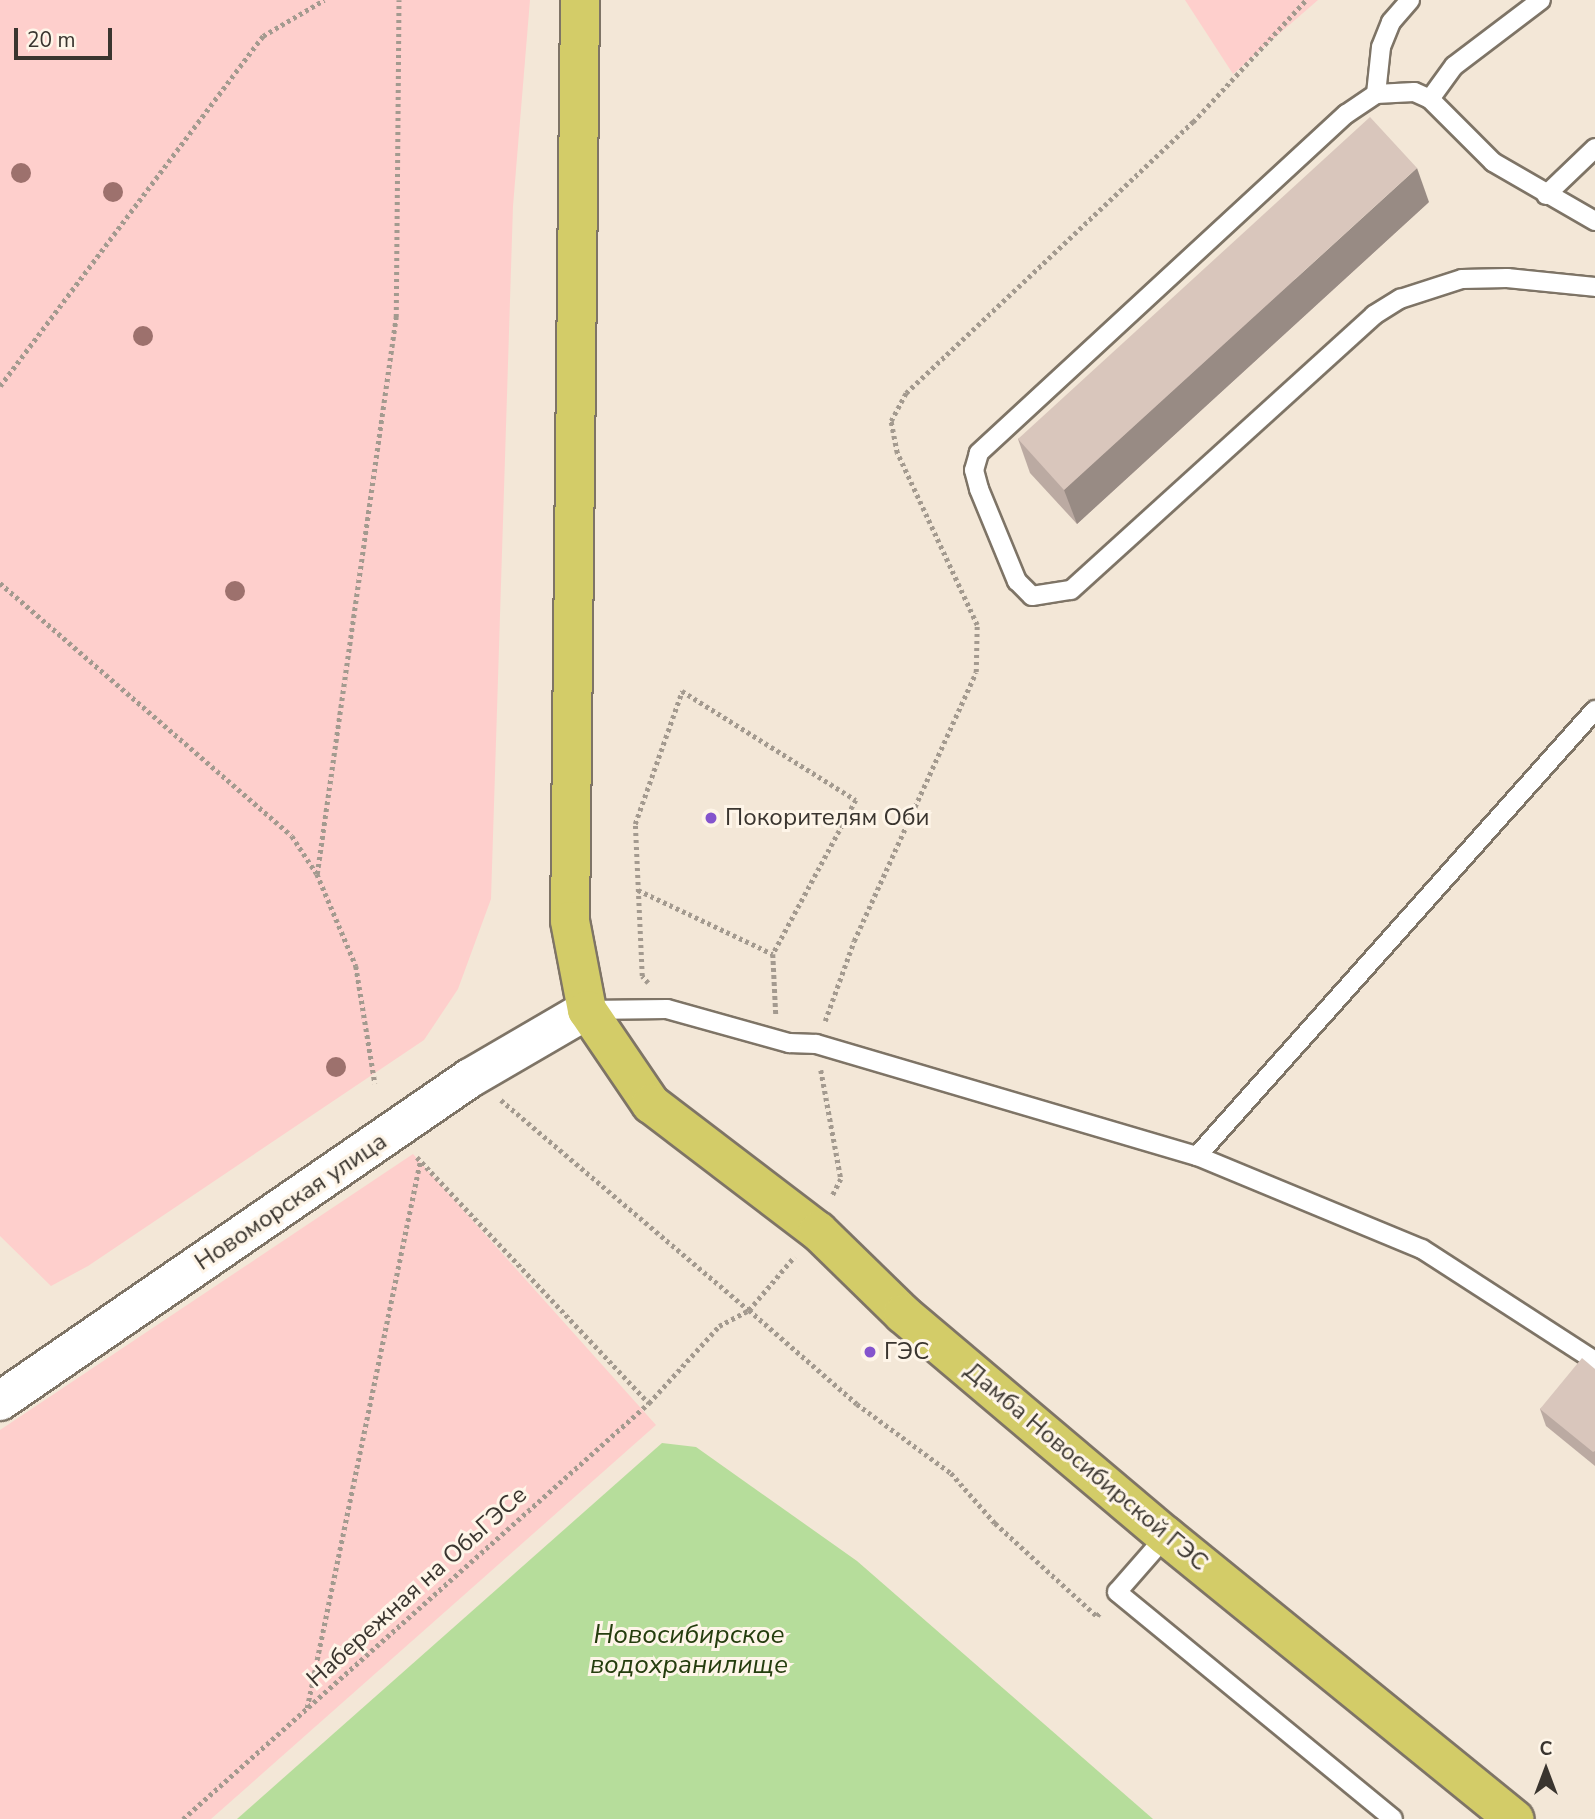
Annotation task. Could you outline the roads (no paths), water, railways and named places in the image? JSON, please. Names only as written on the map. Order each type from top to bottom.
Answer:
[{"type":"highway","points":[[580,0],[570,921],[587,1010]]},
{"type":"highway","name":"Дамба Новосибирской ГЭС","points":[[587,1010],[651,1104],[818,1231],[903,1314],[1166,1536],[1514,1819]]},
{"type":"street","name":"Новоморская улица","points":[[0,1401],[470,1078],[587,1010]]},
{"type":"lane","points":[[1376,94],[1381,47],[1391,22],[1410,0]]},
{"type":"lane","points":[[1430,99],[1454,66],[1541,0]]},
{"type":"lane","points":[[1595,221],[1546,195],[1482,153],[1430,99],[1414,92],[1376,94],[1346,114],[979,453],[974,470],[979,489],[1024,592],[1049,597],[1072,590],[1374,315],[1400,299],[1462,279],[1507,278],[1595,287]]},
{"type":"lane","points":[[1546,195],[1595,148]]},
{"type":"lane","points":[[1197,1156],[1595,710]]},
{"type":"lane","points":[[587,1010],[667,1009],[779,1040],[816,1044],[1197,1156],[1422,1249],[1595,1361]]},
{"type":"lane","points":[[1166,1536],[1117,1592],[1394,1819]]},
{"type":"water","name":"Новосибирское водохранилище","points":[[662,1443],[696,1447],[857,1561],[1153,1819],[237,1819]]},
{"type":"place","name":"Покорителям Оби","points":[[711,818]]},
{"type":"place","name":"ГЭС","points":[[870,1352]]}]
